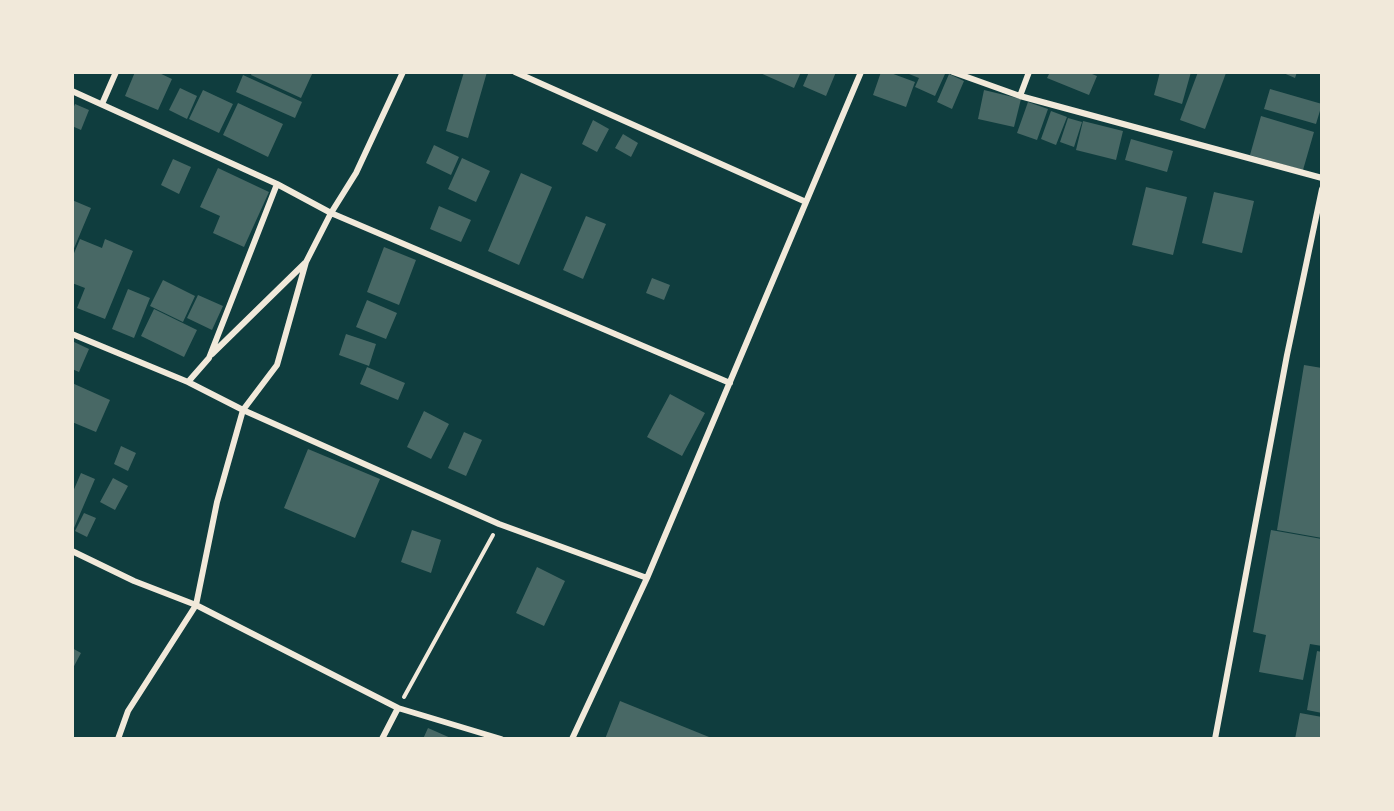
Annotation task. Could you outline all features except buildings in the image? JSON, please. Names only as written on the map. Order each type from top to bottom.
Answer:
[{"type":"street","points":[[102,104],[116,72]]},
{"type":"street","points":[[118,739],[128,711],[196,605],[217,502],[243,410],[277,365],[306,262],[331,213],[356,172],[403,72]]},
{"type":"street","points":[[515,72],[806,202]]},
{"type":"street","points":[[572,739],[647,578],[861,72]]},
{"type":"street","points":[[953,72],[1020,96],[1322,178]]},
{"type":"street","points":[[1020,96],[1029,72]]},
{"type":"street","points":[[72,91],[277,184],[331,213],[730,383]]},
{"type":"street","points":[[209,358],[277,184]]},
{"type":"street","points":[[1215,739],[1287,355],[1322,189]]},
{"type":"street","points":[[188,382],[209,358],[306,262]]},
{"type":"street","points":[[72,334],[188,382],[243,410],[499,524],[647,578]]},
{"type":"street","points":[[72,551],[134,580],[196,605],[398,708],[501,739]]},
{"type":"street","points":[[382,739],[398,708]]},
{"type":"path","points":[[398,708],[499,524]]}]
